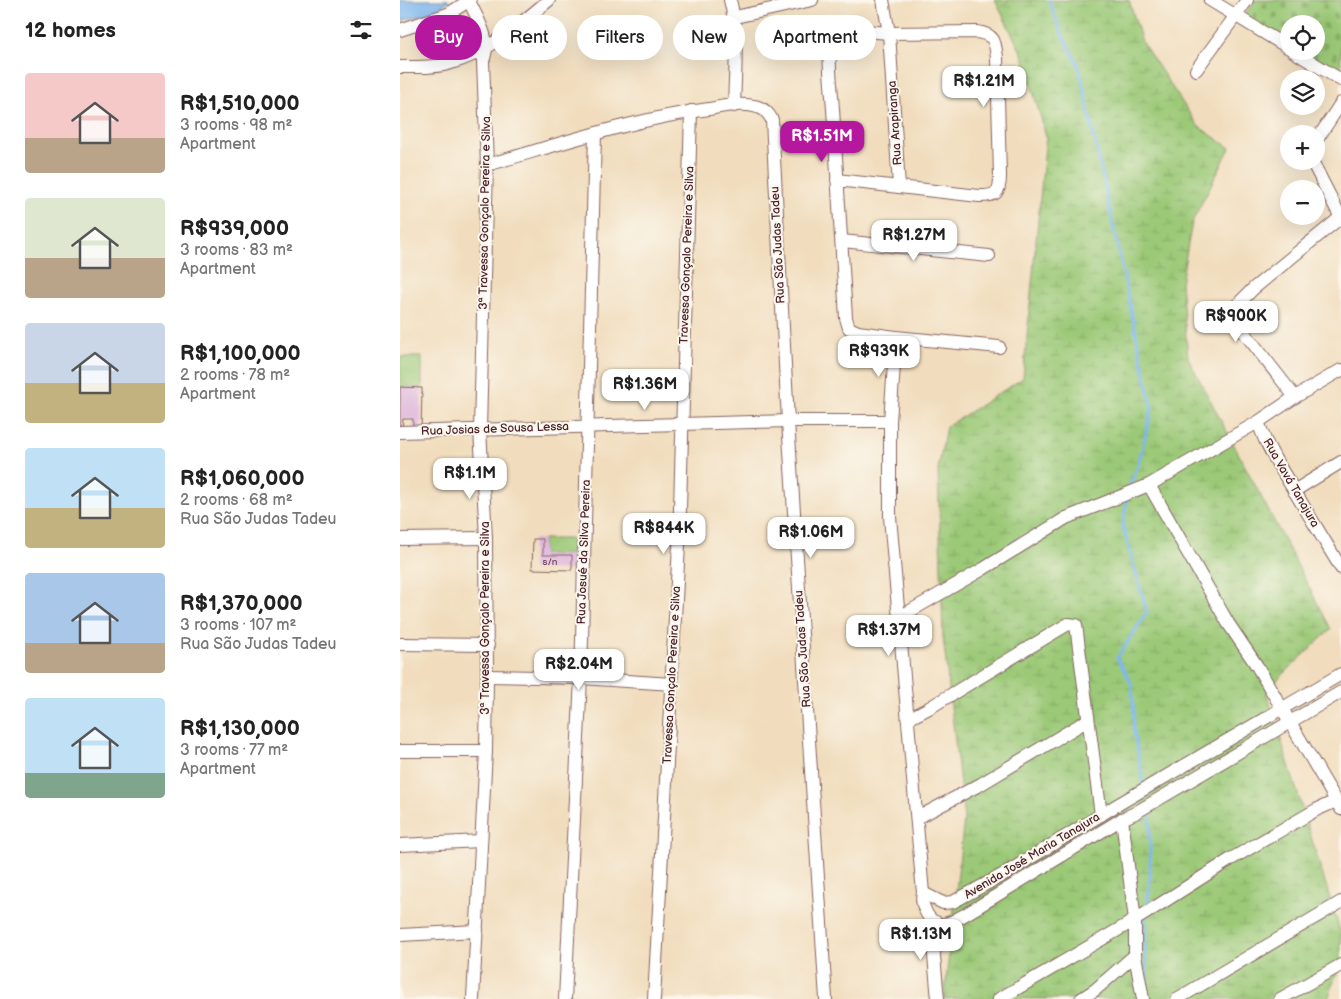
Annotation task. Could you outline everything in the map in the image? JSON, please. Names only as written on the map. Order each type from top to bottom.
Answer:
[{"type":"street","points":[[400,30],[448,14],[470,0],[488,47]]},
{"type":"street","points":[[400,68],[449,64],[478,53],[548,0]]},
{"type":"street","points":[[730,0],[734,15]]},
{"type":"street","points":[[744,15],[812,0]]},
{"type":"street","name":"Rua Arapiranga","points":[[883,0],[889,33],[899,187]]},
{"type":"street","points":[[1210,0],[1280,43]]},
{"type":"street","points":[[1196,70],[1247,0]]},
{"type":"street","points":[[837,180],[993,196],[998,191],[1000,176],[998,58],[996,43],[988,33],[889,33],[839,29],[832,32],[830,44],[837,180],[846,318],[850,328],[896,337],[999,347]]},
{"type":"street","name":"3ª Travessa Gonçalo Pereira e Silva","points":[[474,999],[486,751],[488,645],[486,538],[480,429],[487,164],[483,61],[488,47]]},
{"type":"street","points":[[487,164],[595,134],[691,111],[734,106],[735,60]]},
{"type":"street","points":[[1308,60],[1341,80]]},
{"type":"street","points":[[1325,127],[1341,103]]},
{"type":"street","name":"Rua São Judas Tadeu","points":[[734,106],[758,107],[768,114],[772,120],[788,421],[826,999]]},
{"type":"street","name":"Travessa Gonçalo Pereira e Silva","points":[[654,999],[672,684],[691,111]]},
{"type":"street","name":"Rua Josué da Silva Pereira","points":[[565,999],[581,678],[595,134]]},
{"type":"street","points":[[1296,397],[1232,318],[1236,307],[1254,288],[1341,218],[1317,170]]},
{"type":"street","points":[[842,241],[989,256]]},
{"type":"street","points":[[896,337],[890,421],[890,517],[917,818],[923,893],[921,896],[923,906],[930,918],[936,922],[934,956],[938,999]]},
{"type":"street","points":[[898,618],[1066,518],[1149,486],[1258,422],[1341,370]]},
{"type":"street","name":"Rua Josias de Sousa Lessa","points":[[400,432],[788,421],[890,421]]},
{"type":"street","name":"Rua Vavá Tanajura","points":[[1258,422],[1265,440],[1341,568]]},
{"type":"street","points":[[1294,491],[1341,462]]},
{"type":"street","points":[[999,999],[1135,920],[1316,810],[1339,805],[1257,666],[1228,623],[1149,486]]},
{"type":"street","points":[[400,539],[486,538]]},
{"type":"street","points":[[908,719],[1068,624],[1076,625],[1101,815]]},
{"type":"street","points":[[400,644],[488,645]]},
{"type":"street","name":"Avenida José Maria Tanajura","points":[[923,893],[942,903],[948,904],[1004,874],[1341,674]]},
{"type":"street","points":[[487,676],[581,678],[672,684]]},
{"type":"street","name":"Avenida José Maria Tanajura","points":[[936,922],[944,924],[950,922],[1122,819],[1341,692]]},
{"type":"street","points":[[917,818],[982,784],[1088,720]]},
{"type":"street","points":[[1258,722],[1266,735]]},
{"type":"street","points":[[400,751],[486,751]]},
{"type":"street","points":[[1122,819],[1135,920],[1135,955],[1143,999]]},
{"type":"street","points":[[400,845],[481,841]]},
{"type":"street","points":[[1004,874],[1012,886]]},
{"type":"street","points":[[1177,999],[1341,902]]},
{"type":"street","points":[[400,935],[476,931]]},
{"type":"street","points":[[1081,999],[1095,990],[1135,955]]},
{"type":"street","points":[[1280,999],[1341,965]]},
{"type":"green space","points":[[995,0],[1129,0],[1142,42],[1198,126],[1230,148],[1192,222],[1181,283],[1188,358],[1331,629],[1266,691],[1341,934],[1341,960],[1328,999],[944,999],[964,819],[943,637],[938,469],[946,427],[1023,378],[1046,136],[1023,56]]},
{"type":"green space","points":[[1255,0],[1341,0],[1341,77],[1315,60],[1325,60],[1325,15],[1280,15],[1280,38],[1245,15]]},
{"type":"green space","points":[[400,357],[422,357],[422,388],[400,387]]},
{"type":"green space","points":[[543,539],[572,539],[572,555],[543,555]]},
{"type":"water","points":[[400,0],[449,0],[434,12],[415,15],[415,17],[400,21]]},
{"type":"building","points":[[400,387],[422,388],[421,432],[413,432],[413,419],[403,419],[402,432],[400,432]]},
{"type":"building","points":[[533,539],[543,539],[543,555],[572,555],[572,570],[532,569]]},
{"type":"waterway","points":[[1049,0],[1062,34],[1079,66],[1152,408],[1138,466],[1128,489]]},
{"type":"waterway","points":[[1127,497],[1123,527],[1147,612],[1117,658],[1131,682],[1134,714],[1133,727],[1144,787]]},
{"type":"waterway","points":[[1147,909],[1150,877],[1150,819],[1148,810]]},
{"type":"waterway","points":[[1146,917],[1146,988]]}]
